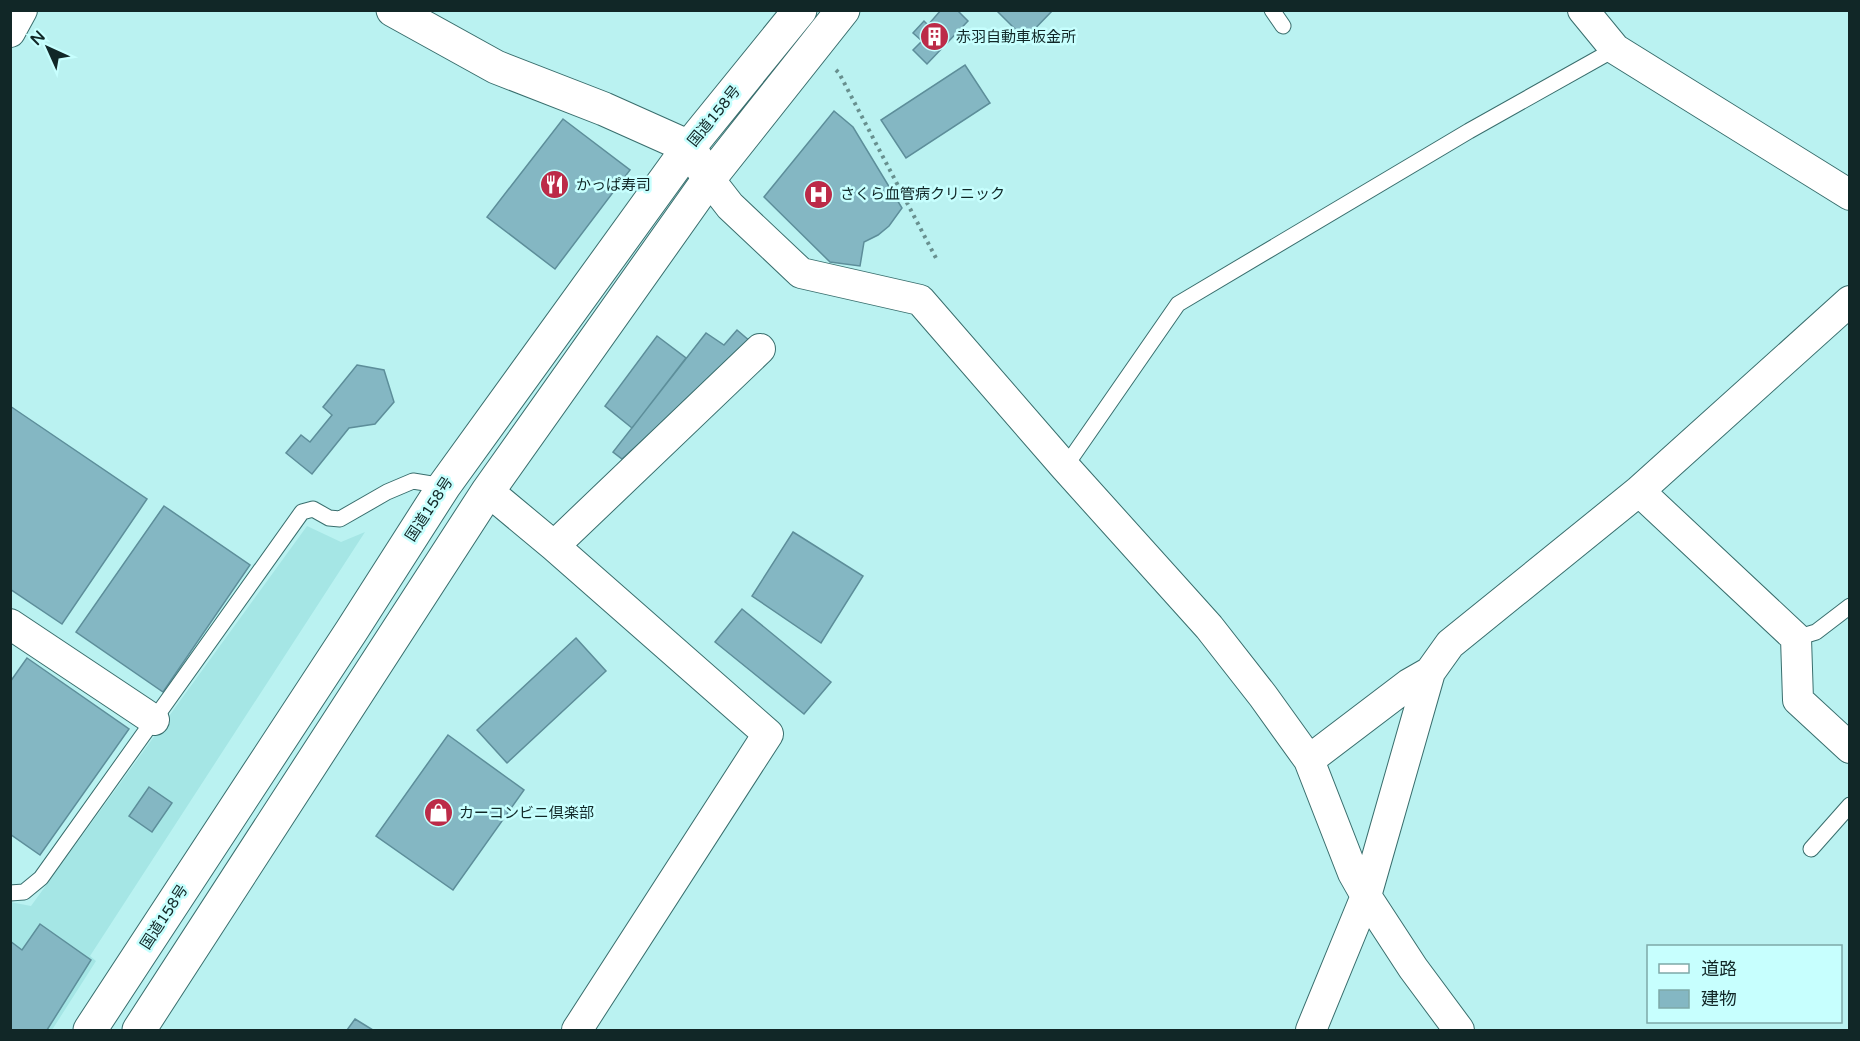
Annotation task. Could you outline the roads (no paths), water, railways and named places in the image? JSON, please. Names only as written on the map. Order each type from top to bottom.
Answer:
[{"type":"main road","points":[[393,10],[496,67],[604,108],[688,147],[709,179]]},
{"type":"main road","name":"国道158号","points":[[90,1030],[444,486],[688,147],[800,10]]},
{"type":"main road","points":[[139,1030],[488,491],[709,179],[843,10]]},
{"type":"street","points":[[10,32],[22,10]]},
{"type":"street","points":[[1583,10],[1615,49],[1850,195]]},
{"type":"street","points":[[709,179],[730,206],[801,273],[920,300],[1065,467],[1209,627],[1309,760],[1353,873],[1413,968],[1459,1030]]},
{"type":"street","points":[[1311,1030],[1366,896],[1430,672],[1450,644],[1639,490],[1850,301]]},
{"type":"street","points":[[554,546],[760,349]]},
{"type":"street","points":[[1639,490],[1796,638],[1798,700],[1850,748]]},
{"type":"street","points":[[488,491],[768,734],[578,1030]]},
{"type":"street","points":[[10,624],[154,720]]},
{"type":"street","points":[[1309,760],[1409,684],[1430,672]]},
{"type":"lane","points":[[1272,10],[1283,26]]},
{"type":"lane","points":[[1065,467],[1178,304],[1459,137],[1615,49]]},
{"type":"lane","points":[[10,893],[24,892],[41,878],[302,512],[313,509],[329,518],[340,519],[387,492],[413,482],[444,486]]},
{"type":"lane","points":[[1796,638],[1816,632],[1850,606]]},
{"type":"lane","points":[[1811,849],[1850,805]]},
{"type":"place","name":"赤羽自動車板金所","points":[[935,37]]},
{"type":"place","name":"かっぱ寿司","points":[[555,185]]},
{"type":"place","name":"さくら血管病クリニック","points":[[819,194]]},
{"type":"place","name":"カーコンビニ倶楽部","points":[[438,813]]}]
